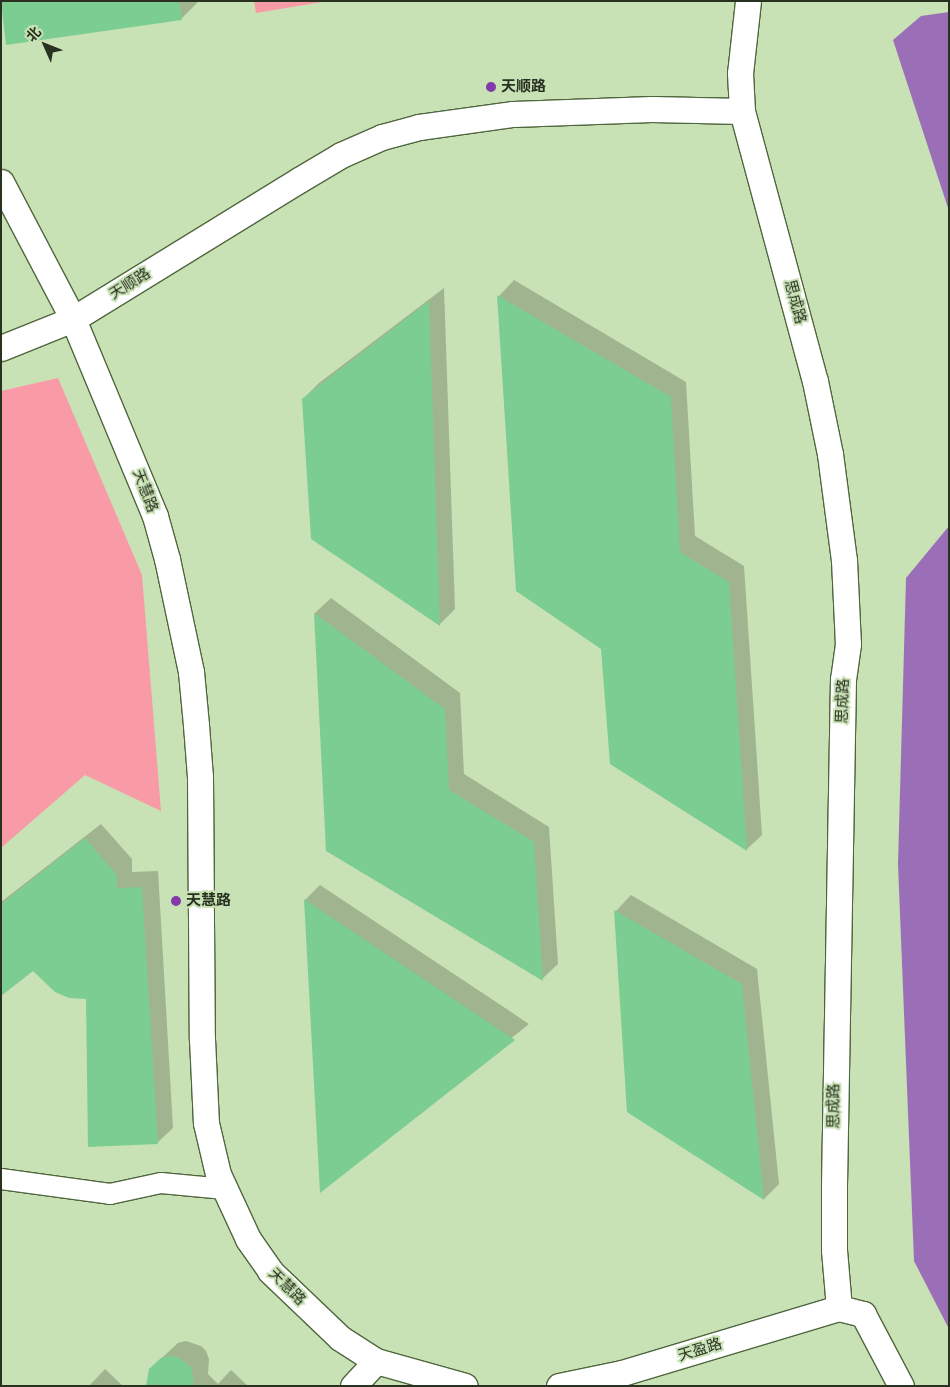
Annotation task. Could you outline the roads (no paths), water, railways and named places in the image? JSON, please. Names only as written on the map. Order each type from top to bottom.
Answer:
[{"type":"street","name":"思成路","points":[[748,1],[740,63],[742,111],[815,381],[830,454],[844,560],[848,644],[842,679],[834,1185],[834,1250],[839,1308]]},
{"type":"street","name":"天顺路","points":[[1,348],[73,319],[341,155],[382,137],[427,126],[513,114],[652,109],[742,111]]},
{"type":"street","name":"天慧路","points":[[1,182],[73,319],[155,516],[191,672],[200,777],[202,1038],[206,1123],[211,1150],[225,1189],[248,1239],[270,1271],[340,1338],[376,1361]]},
{"type":"street","points":[[1,1179],[110,1194],[162,1183],[225,1189]]},
{"type":"street","name":"天盈路","points":[[559,1386],[622,1373],[839,1308]]},
{"type":"street","points":[[839,1308],[863,1314],[901,1386]]},
{"type":"street","points":[[353,1386],[376,1361],[465,1386]]},
{"type":"place","name":"天顺路","points":[[491,87]]},
{"type":"place","name":"天慧路","points":[[176,901]]}]
